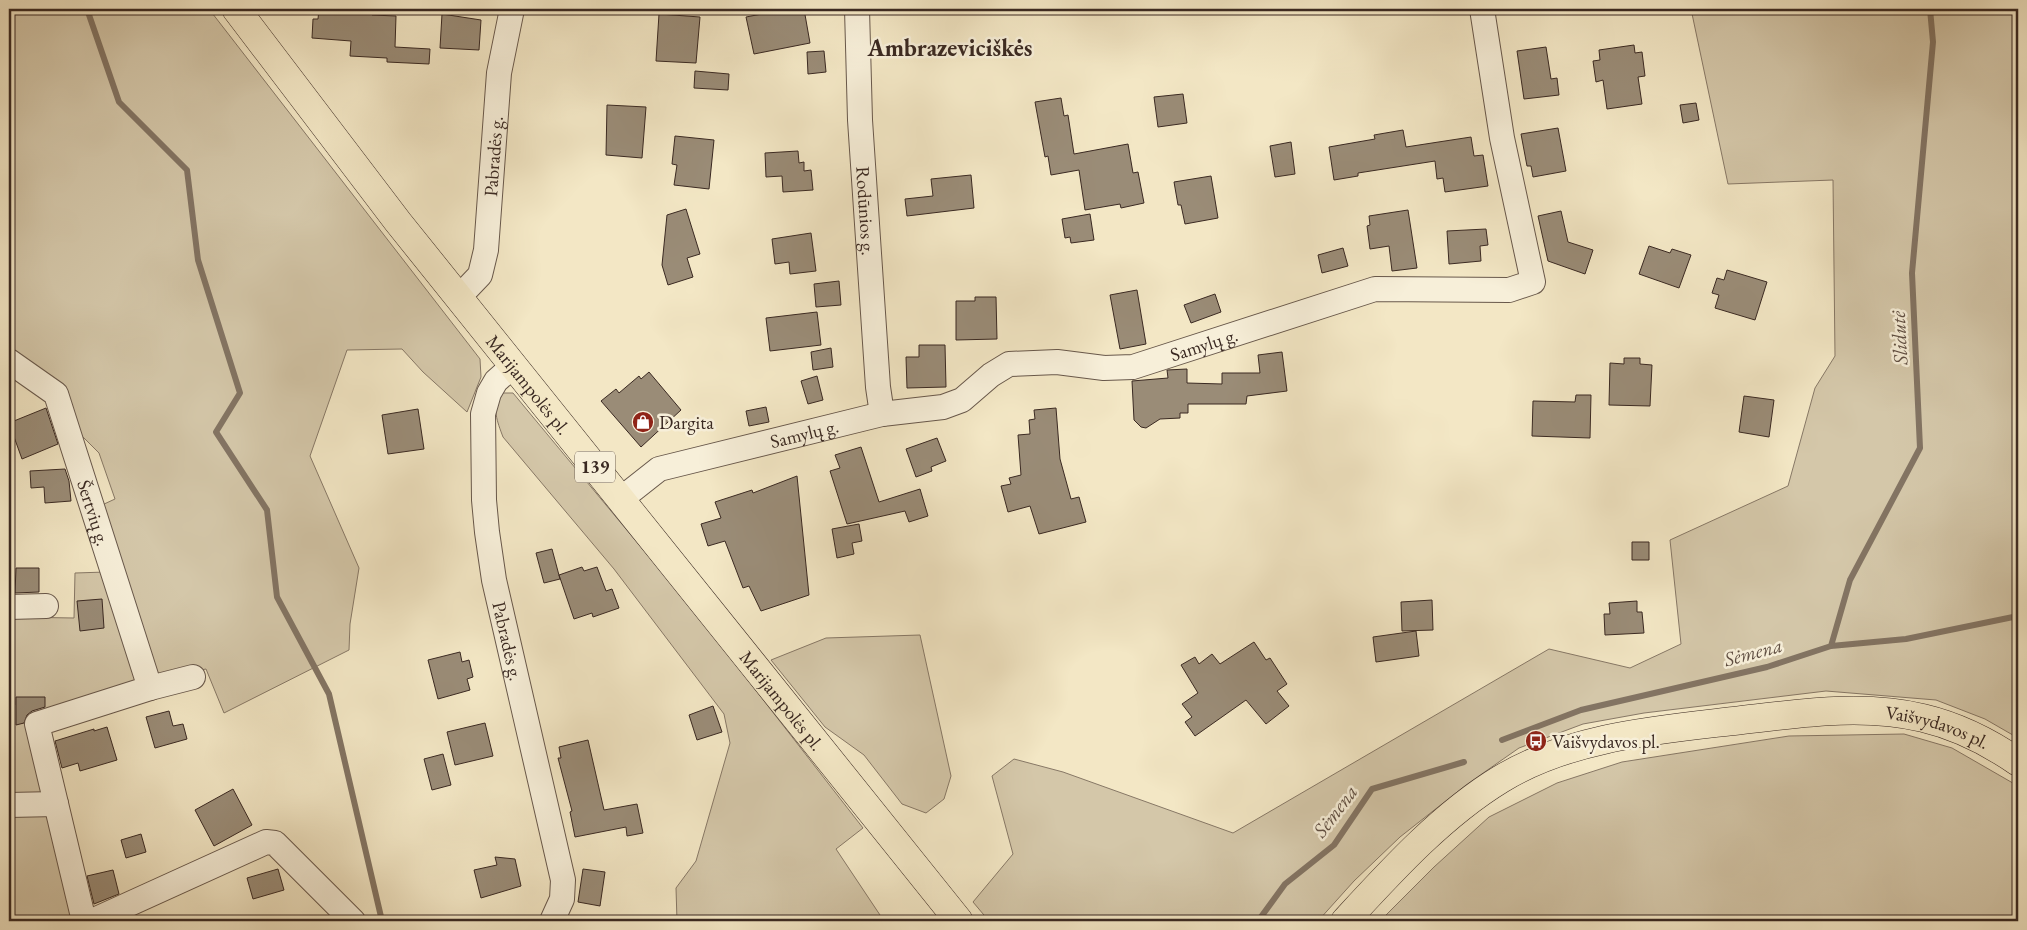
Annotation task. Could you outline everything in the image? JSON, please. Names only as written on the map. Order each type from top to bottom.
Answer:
[{"type":"main road","name":"Marijampolės pl.","points":[[236,9],[315,115],[459,297],[959,921]]},
{"type":"main road","name":"Vaišvydavos pl.","points":[[1345,921],[1426,838],[1501,779],[1542,758],[1593,743],[1661,730],[1813,712],[1868,710],[1922,718],[1960,729],[2018,762]]},
{"type":"street","name":"Pabradės g.","points":[[459,297],[480,274],[486,250],[499,73],[512,9]]},
{"type":"street","name":"Rodūnios g.","points":[[858,9],[860,120],[878,387],[882,414]]},
{"type":"street","name":"Samylų g.","points":[[621,499],[659,469],[882,414],[943,407],[962,400],[991,375],[1009,364],[1057,362],[1104,368],[1133,367],[1375,289],[1509,290],[1533,282],[1502,138],[1482,9]]},
{"type":"street","name":"Šertvių g.","points":[[9,361],[56,394],[150,688]]},
{"type":"street","name":"Pabradės g.","points":[[514,365],[493,387],[484,414],[484,500],[494,580],[563,880],[562,899],[552,921]]},
{"type":"street","points":[[9,607],[46,606]]},
{"type":"street","points":[[84,921],[37,724],[150,688],[193,677]]},
{"type":"street","points":[[9,805],[56,804]]},
{"type":"street","points":[[92,921],[266,842],[275,843],[352,921]]},
{"type":"shaded area","points":[[9,9],[209,9],[480,359],[481,377],[467,412],[423,372],[402,349],[347,350],[310,456],[359,568],[350,624],[349,650],[224,713],[206,669],[160,678],[153,670],[102,505],[115,499],[99,453],[77,431],[9,351]]},
{"type":"shaded area","points":[[1691,9],[2018,9],[2018,738],[1985,719],[1936,700],[1826,691],[1644,713],[1583,724],[1519,748],[1466,785],[1400,837],[1354,881],[1318,921],[989,921],[973,902],[1013,854],[992,776],[1014,759],[1063,772],[1233,833],[1549,649],[1630,668],[1681,644],[1670,540],[1788,486],[1815,388],[1835,356],[1833,180],[1728,184]]},
{"type":"shaded area","points":[[500,393],[513,393],[694,611],[863,828],[836,849],[884,921],[677,921],[676,888],[696,861],[730,743],[724,714],[614,569],[503,437],[497,420],[496,410]]},
{"type":"shaded area","points":[[106,572],[143,685],[29,723],[82,921],[9,921],[9,706],[15,705],[12,617],[74,618],[75,573]]},
{"type":"shaded area","points":[[920,635],[951,776],[944,799],[926,813],[902,804],[864,755],[825,727],[771,660],[826,638]]},
{"type":"shaded area","points":[[1904,734],[1952,748],[2018,786],[2018,921],[1380,921],[1434,867],[1489,817],[1557,783],[1622,762],[1789,736]]},
{"type":"building","points":[[319,9],[372,9],[372,15],[396,16],[395,47],[430,49],[429,64],[387,62],[387,58],[350,56],[351,41],[312,38],[313,19],[318,19]]},
{"type":"building","points":[[788,9],[804,9],[810,43],[754,54],[746,17]]},
{"type":"building","points":[[442,14],[481,20],[479,50],[440,48]]},
{"type":"building","points":[[659,14],[700,17],[696,63],[656,61]]},
{"type":"building","points":[[1634,45],[1635,53],[1642,52],[1645,76],[1638,77],[1642,104],[1607,109],[1603,80],[1596,82],[1593,61],[1600,60],[1599,50]]},
{"type":"building","points":[[1546,47],[1551,79],[1557,78],[1559,95],[1524,99],[1517,51]]},
{"type":"building","points":[[824,51],[826,72],[808,74],[807,52]]},
{"type":"building","points":[[695,71],[729,74],[728,90],[694,88]]},
{"type":"building","points":[[1183,94],[1187,123],[1158,127],[1154,97]]},
{"type":"building","points":[[1061,98],[1064,116],[1068,115],[1074,154],[1128,144],[1133,173],[1138,172],[1144,203],[1121,208],[1120,204],[1085,210],[1079,170],[1051,175],[1048,156],[1045,157],[1035,102]]},
{"type":"building","points":[[1696,103],[1699,120],[1683,123],[1680,105]]},
{"type":"building","points":[[607,105],[646,107],[642,158],[606,155]]},
{"type":"building","points":[[1558,128],[1566,171],[1533,177],[1531,166],[1527,166],[1521,134]]},
{"type":"building","points":[[1403,130],[1406,147],[1471,137],[1474,156],[1483,155],[1488,186],[1445,192],[1443,178],[1437,179],[1435,161],[1358,173],[1358,176],[1334,180],[1329,147],[1375,139],[1374,135]]},
{"type":"building","points":[[675,136],[714,140],[709,189],[674,185],[677,165],[672,164]]},
{"type":"building","points":[[1291,142],[1295,174],[1275,177],[1270,146]]},
{"type":"building","points":[[798,151],[799,163],[804,162],[804,171],[811,170],[813,190],[783,192],[782,176],[766,177],[765,153]]},
{"type":"building","points":[[971,175],[974,208],[907,216],[905,199],[933,196],[931,179]]},
{"type":"building","points":[[1211,176],[1218,218],[1185,224],[1181,205],[1178,205],[1174,182]]},
{"type":"building","points":[[686,209],[700,254],[687,258],[693,277],[668,285],[662,265],[667,215]]},
{"type":"building","points":[[1408,210],[1417,268],[1392,271],[1389,246],[1370,249],[1367,226],[1370,225],[1369,216]]},
{"type":"building","points":[[1561,211],[1568,242],[1593,250],[1585,274],[1548,261],[1538,216]]},
{"type":"building","points":[[1090,214],[1094,240],[1071,243],[1070,237],[1065,238],[1062,219]]},
{"type":"building","points":[[1486,229],[1488,245],[1480,246],[1481,261],[1449,264],[1447,231]]},
{"type":"building","points":[[811,233],[816,271],[790,274],[789,262],[775,264],[772,239]]},
{"type":"building","points":[[1649,246],[1670,253],[1672,249],[1691,255],[1679,288],[1639,274]]},
{"type":"building","points":[[1343,248],[1348,266],[1322,273],[1318,255]]},
{"type":"building","points":[[1727,270],[1767,282],[1755,320],[1715,308],[1719,295],[1712,293],[1717,278],[1724,280]]},
{"type":"building","points":[[839,281],[841,305],[816,307],[814,284]]},
{"type":"building","points":[[1137,290],[1146,344],[1120,349],[1110,295]]},
{"type":"building","points":[[1215,294],[1221,312],[1191,323],[1184,305]]},
{"type":"building","points":[[975,297],[996,297],[997,339],[956,340],[956,301],[975,301]]},
{"type":"building","points":[[817,312],[821,345],[770,351],[766,318]]},
{"type":"building","points":[[919,345],[945,345],[946,387],[907,388],[906,357],[919,357]]},
{"type":"building","points":[[831,348],[833,367],[813,370],[811,352]]},
{"type":"building","points":[[1282,352],[1287,391],[1247,396],[1246,404],[1188,404],[1188,413],[1180,413],[1180,418],[1160,419],[1146,428],[1141,427],[1134,420],[1132,381],[1168,378],[1167,370],[1187,369],[1187,383],[1222,384],[1222,373],[1260,373],[1258,355]]},
{"type":"building","points":[[1624,358],[1640,358],[1640,364],[1652,365],[1650,406],[1609,405],[1610,363],[1624,364]]},
{"type":"building","name":"Dargita","points":[[649,372],[681,410],[641,447],[601,401],[616,389],[619,393],[639,376],[641,379]]},
{"type":"building","points":[[817,376],[823,400],[808,404],[801,381]]},
{"type":"building","points":[[1576,395],[1591,395],[1590,438],[1532,436],[1533,401],[1575,402]]},
{"type":"building","points":[[1744,396],[1774,400],[1769,437],[1739,432]]},
{"type":"building","points":[[766,407],[769,422],[749,426],[746,411]]},
{"type":"building","points":[[46,408],[58,444],[22,459],[9,423]]},
{"type":"building","points":[[1056,408],[1060,459],[1071,499],[1079,497],[1086,522],[1039,534],[1030,506],[1008,512],[1001,486],[1011,484],[1009,478],[1021,475],[1018,435],[1030,434],[1029,420],[1035,419],[1034,410]]},
{"type":"building","points":[[418,409],[424,449],[388,454],[382,415]]},
{"type":"building","points":[[937,438],[946,461],[931,467],[932,471],[916,477],[906,449]]},
{"type":"building","points":[[861,447],[879,502],[920,489],[928,516],[909,522],[905,511],[847,524],[830,471],[840,468],[835,455]]},
{"type":"building","points":[[65,469],[69,481],[71,501],[45,503],[44,487],[31,488],[30,471]]},
{"type":"building","points":[[797,476],[809,595],[761,611],[749,586],[743,588],[725,541],[708,546],[701,524],[721,518],[715,502],[752,490],[753,493]]},
{"type":"building","points":[[859,524],[862,541],[852,543],[854,554],[837,558],[832,529]]},
{"type":"building","points":[[1632,542],[1649,542],[1649,560],[1632,560]]},
{"type":"building","points":[[552,549],[560,579],[544,583],[536,553]]},
{"type":"building","points":[[582,567],[584,571],[597,567],[606,591],[612,589],[619,608],[593,617],[592,613],[574,619],[559,575]]},
{"type":"building","points":[[16,568],[39,568],[39,592],[15,593]]},
{"type":"building","points":[[102,599],[104,628],[80,631],[77,601]]},
{"type":"building","points":[[1432,600],[1433,630],[1402,631],[1401,602]]},
{"type":"building","points":[[1637,601],[1637,612],[1642,612],[1644,633],[1605,635],[1604,614],[1610,614],[1609,603]]},
{"type":"building","points":[[1416,631],[1419,656],[1376,662],[1373,637]]},
{"type":"building","points":[[1254,642],[1266,660],[1270,658],[1287,684],[1277,691],[1289,706],[1266,724],[1246,700],[1195,736],[1185,722],[1192,717],[1182,704],[1198,693],[1181,665],[1195,657],[1199,664],[1212,654],[1220,664]]},
{"type":"building","points":[[460,652],[462,662],[469,660],[473,677],[467,679],[470,690],[438,699],[428,660]]},
{"type":"building","points":[[16,697],[45,697],[45,707],[32,711],[27,715],[24,723],[16,725]]},
{"type":"building","points":[[713,706],[722,732],[697,740],[689,715]]},
{"type":"building","points":[[169,711],[173,726],[183,724],[187,739],[155,748],[146,717]]},
{"type":"building","points":[[485,723],[493,756],[455,765],[447,732]]},
{"type":"building","points":[[107,727],[117,760],[80,771],[78,763],[62,768],[55,741]]},
{"type":"building","points":[[588,740],[604,810],[637,804],[643,833],[627,836],[626,827],[575,837],[570,812],[572,811],[558,758],[561,758],[559,747]]},
{"type":"building","points":[[443,754],[451,785],[432,790],[424,759]]},
{"type":"building","points":[[233,789],[252,825],[214,846],[195,810]]},
{"type":"building","points":[[141,834],[146,852],[126,858],[121,840]]},
{"type":"building","points":[[495,857],[515,859],[521,886],[481,898],[474,870],[497,865]]},
{"type":"building","points":[[278,869],[284,890],[253,899],[247,878]]},
{"type":"building","points":[[583,869],[605,872],[600,906],[578,902]]},
{"type":"building","points":[[113,870],[119,894],[94,904],[87,876]]},
{"type":"waterway","points":[[87,9],[119,102],[187,170],[198,260],[240,393],[216,432],[267,510],[277,597],[329,694],[382,921]]},
{"type":"waterway","name":"Slidutė","points":[[1831,646],[1850,580],[1920,448],[1912,273],[1933,42],[1930,9]]},
{"type":"waterway","name":"Sėmena","points":[[1502,740],[1581,710],[1767,667],[1831,646],[1906,639],[2018,616]]},
{"type":"waterway","name":"Sėmena","points":[[1258,921],[1285,884],[1334,845],[1372,789],[1464,762]]},
{"type":"place","name":"Dargita","points":[[643,422]]},
{"type":"place","name":"Vaišvydavos pl.","points":[[1536,741]]},
{"type":"district","name":"Ambrazeviciškės","points":[[950,48]]}]
